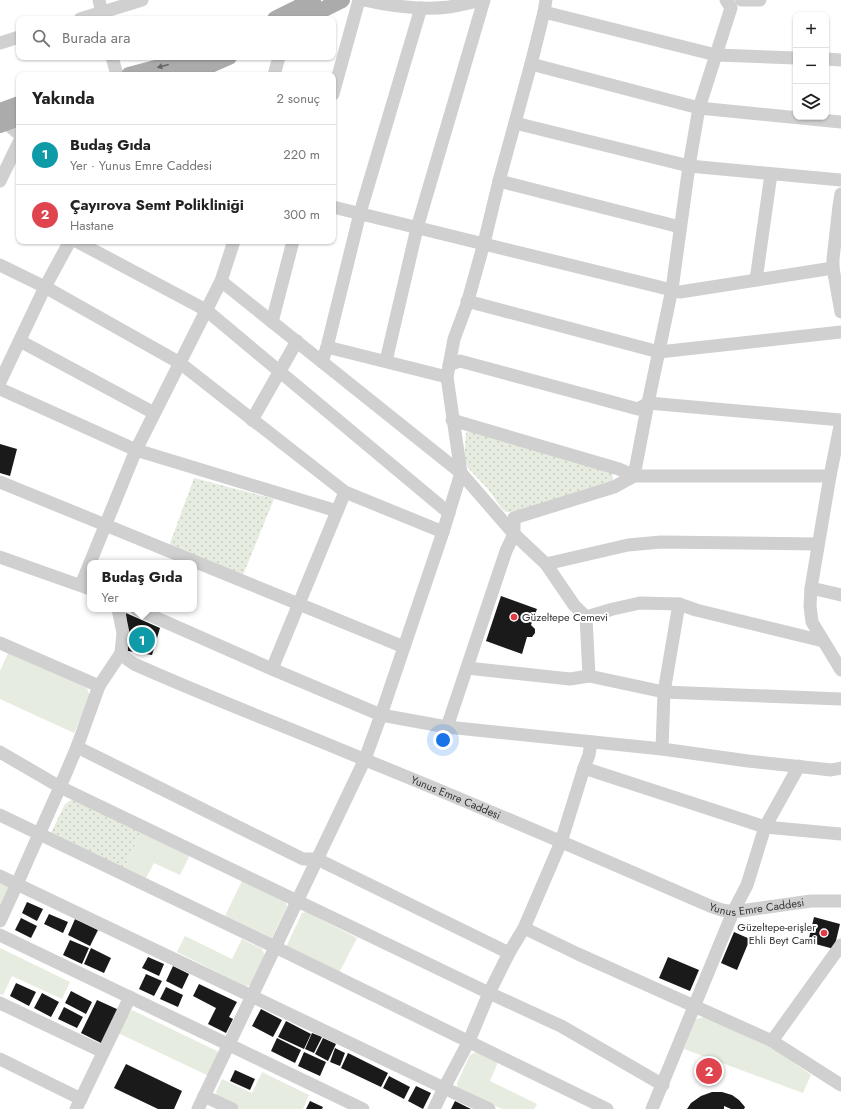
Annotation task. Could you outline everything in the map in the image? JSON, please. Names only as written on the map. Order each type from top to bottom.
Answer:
[{"type":"main road","points":[[281,16],[313,0]]},
{"type":"main road","points":[[310,16],[342,0]]},
{"type":"main road","points":[[140,72],[186,60]]},
{"type":"main road","points":[[190,72],[222,60]]},
{"type":"main road","points":[[6,119],[16,107]]},
{"type":"street","points":[[88,16],[142,0]]},
{"type":"street","points":[[336,83],[359,0]]},
{"type":"street","points":[[364,0],[421,8],[448,7],[483,0],[417,228],[386,361]]},
{"type":"street","points":[[634,476],[672,289],[689,166],[699,108],[730,8],[726,0]]},
{"type":"street","points":[[741,0],[760,0]]},
{"type":"street","points":[[198,1109],[365,759],[449,513],[461,472],[452,420],[448,371],[454,339],[484,243],[545,6],[716,55],[793,58]]},
{"type":"street","points":[[322,362],[360,213],[421,8]]},
{"type":"street","points":[[0,43],[16,39]]},
{"type":"street","points":[[829,59],[841,60]]},
{"type":"street","points":[[113,60],[116,72]]},
{"type":"street","points":[[275,72],[278,60]]},
{"type":"street","points":[[531,64],[699,108],[841,122]]},
{"type":"street","points":[[6,119],[16,131]]},
{"type":"street","points":[[515,123],[689,166],[841,180]]},
{"type":"street","points":[[0,181],[16,148]]},
{"type":"street","points":[[756,280],[772,174]]},
{"type":"street","points":[[499,181],[680,227]]},
{"type":"street","points":[[841,194],[836,264],[841,312]]},
{"type":"street","points":[[336,208],[680,292],[756,280],[836,264]]},
{"type":"street","points":[[0,382],[45,287],[68,244]]},
{"type":"street","points":[[82,244],[206,310],[449,513]]},
{"type":"street","points":[[94,560],[105,525],[136,450],[221,281],[233,244]]},
{"type":"street","points":[[272,322],[292,244]]},
{"type":"street","points":[[0,265],[45,287],[180,363],[345,492],[443,532]]},
{"type":"street","points":[[221,281],[461,472],[514,534],[546,564],[574,605],[586,617],[589,676]]},
{"type":"street","points":[[467,301],[659,352],[841,332]]},
{"type":"street","points":[[20,341],[154,413]]},
{"type":"street","points":[[252,420],[297,342]]},
{"type":"street","points":[[327,347],[386,361],[448,371]]},
{"type":"street","points":[[448,371],[460,360],[638,409],[648,403],[841,421],[818,544],[811,588],[810,606],[812,622],[841,670]]},
{"type":"street","points":[[0,389],[136,450],[337,511]]},
{"type":"street","points":[[452,420],[618,469],[634,476],[830,476]]},
{"type":"street","points":[[447,727],[506,551],[514,534],[514,518],[614,487],[634,476]]},
{"type":"street","points":[[0,482],[191,560]]},
{"type":"street","points":[[272,669],[345,492]]},
{"type":"street","points":[[546,564],[628,545],[661,542],[818,544]]},
{"type":"street","points":[[0,557],[85,587]]},
{"type":"street","points":[[197,562],[404,646]]},
{"type":"street","points":[[811,588],[841,595]]},
{"type":"street","points":[[586,617],[640,602],[679,604],[696,610],[823,641]]},
{"type":"street","points":[[662,749],[664,692],[679,604]]},
{"type":"street","points":[[0,921],[40,834],[77,747],[99,686],[121,653],[123,632],[119,612]]},
{"type":"street","points":[[143,612],[381,715],[447,727],[662,749],[748,762],[831,770],[841,768]]},
{"type":"street","points":[[0,643],[99,686]]},
{"type":"street","name":"Yunus Emre Caddesi","points":[[121,653],[127,660],[192,689],[365,759],[710,906],[733,912],[811,901],[841,901]]},
{"type":"street","points":[[467,668],[570,679],[589,676],[664,692],[841,699]]},
{"type":"street","points":[[434,1109],[469,1041],[489,993],[509,953],[524,928],[561,842],[589,755],[591,742]]},
{"type":"street","points":[[77,747],[303,859],[317,859],[509,953]]},
{"type":"street","points":[[0,752],[60,787],[489,993],[561,1026],[663,1085]]},
{"type":"street","points":[[652,1109],[733,912],[747,885],[765,826],[798,766]]},
{"type":"street","points":[[584,768],[765,826],[841,834]]},
{"type":"street","points":[[0,815],[607,1109]]},
{"type":"street","points":[[0,876],[489,1109]]},
{"type":"street","points":[[524,928],[578,954],[772,1041],[841,1085]]},
{"type":"street","points":[[0,934],[363,1109]]},
{"type":"street","points":[[772,1041],[841,945]]},
{"type":"street","points":[[0,1059],[78,1104],[130,997]]},
{"type":"street","points":[[0,1002],[104,1052]]},
{"type":"street","points":[[204,1096],[232,1109]]},
{"type":"shaded area","points":[[470,431],[612,471],[613,481],[512,512],[506,512],[502,509],[488,489],[468,468],[464,459],[466,433]]},
{"type":"shaded area","points":[[194,478],[274,499],[243,575],[169,546]]},
{"type":"shaded area","points":[[8,653],[87,688],[90,696],[74,733],[0,699],[0,671]]},
{"type":"shaded area","points":[[73,799],[141,832],[123,870],[50,835],[65,804]]},
{"type":"shaded area","points":[[141,832],[190,855],[180,875],[154,863],[145,880],[123,870]]},
{"type":"shaded area","points":[[0,881],[7,884],[10,889],[0,909]]},
{"type":"shaded area","points":[[242,881],[285,902],[287,906],[272,938],[268,939],[224,918]]},
{"type":"shaded area","points":[[306,912],[357,938],[339,973],[289,950],[287,945],[302,913]]},
{"type":"shaded area","points":[[185,936],[232,959],[242,939],[262,949],[265,955],[251,985],[245,986],[177,952]]},
{"type":"shaded area","points":[[0,948],[70,982],[62,999],[12,976],[3,995],[0,994]]},
{"type":"shaded area","points":[[132,1010],[217,1051],[219,1055],[209,1076],[118,1033],[129,1012]]},
{"type":"shaded area","points":[[705,1017],[777,1051],[811,1075],[803,1093],[684,1049],[696,1019]]},
{"type":"shaded area","points":[[476,1052],[498,1062],[490,1081],[537,1104],[534,1109],[502,1109],[457,1088],[457,1083],[470,1055]]},
{"type":"shaded area","points":[[262,1072],[309,1095],[303,1109],[241,1109],[218,1098],[216,1092],[222,1079],[252,1093]]},
{"type":"building","points":[[0,444],[17,449],[10,476],[0,473]]},
{"type":"building","name":"Güzeltepe Cemevi","points":[[501,596],[537,609],[531,625],[535,629],[535,633],[532,637],[527,637],[522,654],[486,641]]},
{"type":"building","points":[[126,613],[160,628],[152,655],[128,651]]},
{"type":"building","points":[[27,902],[43,909],[37,921],[22,913]]},
{"type":"building","points":[[49,914],[68,922],[63,933],[44,924]]},
{"type":"building","name":"Güzeltepe-erişler Ehli Beyt Cami","points":[[814,917],[840,924],[834,949],[808,942]]},
{"type":"building","points":[[21,918],[37,926],[31,938],[15,930]]},
{"type":"building","points":[[75,919],[98,930],[90,946],[68,935]]},
{"type":"building","points":[[734,932],[750,939],[737,970],[721,963]]},
{"type":"building","points":[[70,940],[89,948],[82,964],[63,955]]},
{"type":"building","points":[[91,948],[111,958],[104,973],[84,964]]},
{"type":"building","points":[[148,957],[164,964],[159,976],[142,968]]},
{"type":"building","points":[[668,957],[699,970],[690,991],[659,978]]},
{"type":"building","points":[[173,966],[189,974],[182,989],[166,981]]},
{"type":"building","points":[[146,974],[162,981],[154,996],[139,989]]},
{"type":"building","points":[[16,983],[36,992],[29,1006],[10,996]]},
{"type":"building","points":[[199,984],[237,1002],[229,1017],[233,1019],[226,1033],[208,1024],[216,1008],[193,996]]},
{"type":"building","points":[[166,987],[183,995],[178,1007],[160,999]]},
{"type":"building","points":[[71,991],[92,1002],[86,1014],[65,1003]]},
{"type":"building","points":[[42,993],[59,1002],[51,1017],[34,1008]]},
{"type":"building","points":[[97,1000],[119,1010],[103,1044],[81,1033]]},
{"type":"building","points":[[64,1007],[83,1017],[77,1028],[58,1019]]},
{"type":"building","points":[[261,1009],[282,1020],[273,1037],[252,1026]]},
{"type":"building","points":[[286,1021],[311,1034],[304,1049],[278,1037]]},
{"type":"building","points":[[312,1033],[322,1037],[314,1053],[305,1049]]},
{"type":"building","points":[[277,1038],[301,1050],[295,1063],[271,1051]]},
{"type":"building","points":[[323,1038],[336,1044],[328,1061],[315,1054]]},
{"type":"building","points":[[335,1048],[345,1053],[340,1066],[330,1062]]},
{"type":"building","points":[[304,1052],[326,1062],[320,1076],[298,1066]]},
{"type":"building","points":[[348,1053],[388,1073],[381,1087],[341,1068]]},
{"type":"building","points":[[126,1064],[182,1091],[174,1109],[158,1109],[114,1088]]},
{"type":"building","points":[[235,1070],[255,1079],[250,1090],[230,1081]]},
{"type":"building","points":[[389,1076],[410,1087],[404,1099],[383,1088]]},
{"type":"building","points":[[416,1086],[431,1093],[423,1109],[408,1101]]},
{"type":"building","points":[[712,1092],[722,1092],[732,1095],[745,1107],[744,1109],[731,1109],[724,1106],[724,1109],[687,1109],[691,1103],[701,1096]]},
{"type":"building","points":[[310,1101],[323,1107],[322,1109],[306,1109]]},
{"type":"building","points":[[455,1101],[471,1109],[451,1109]]},
{"type":"place","name":"Güzeltepe Cemevi","points":[[514,617]]},
{"type":"place","name":"Budaş Gıda","points":[[142,640]]},
{"type":"place","name":"Güzeltepe-erişler Ehli Beyt Cami","points":[[824,933]]},
{"type":"place","name":"Çayırova Semt Polikliniği","points":[[709,1071]]}]
